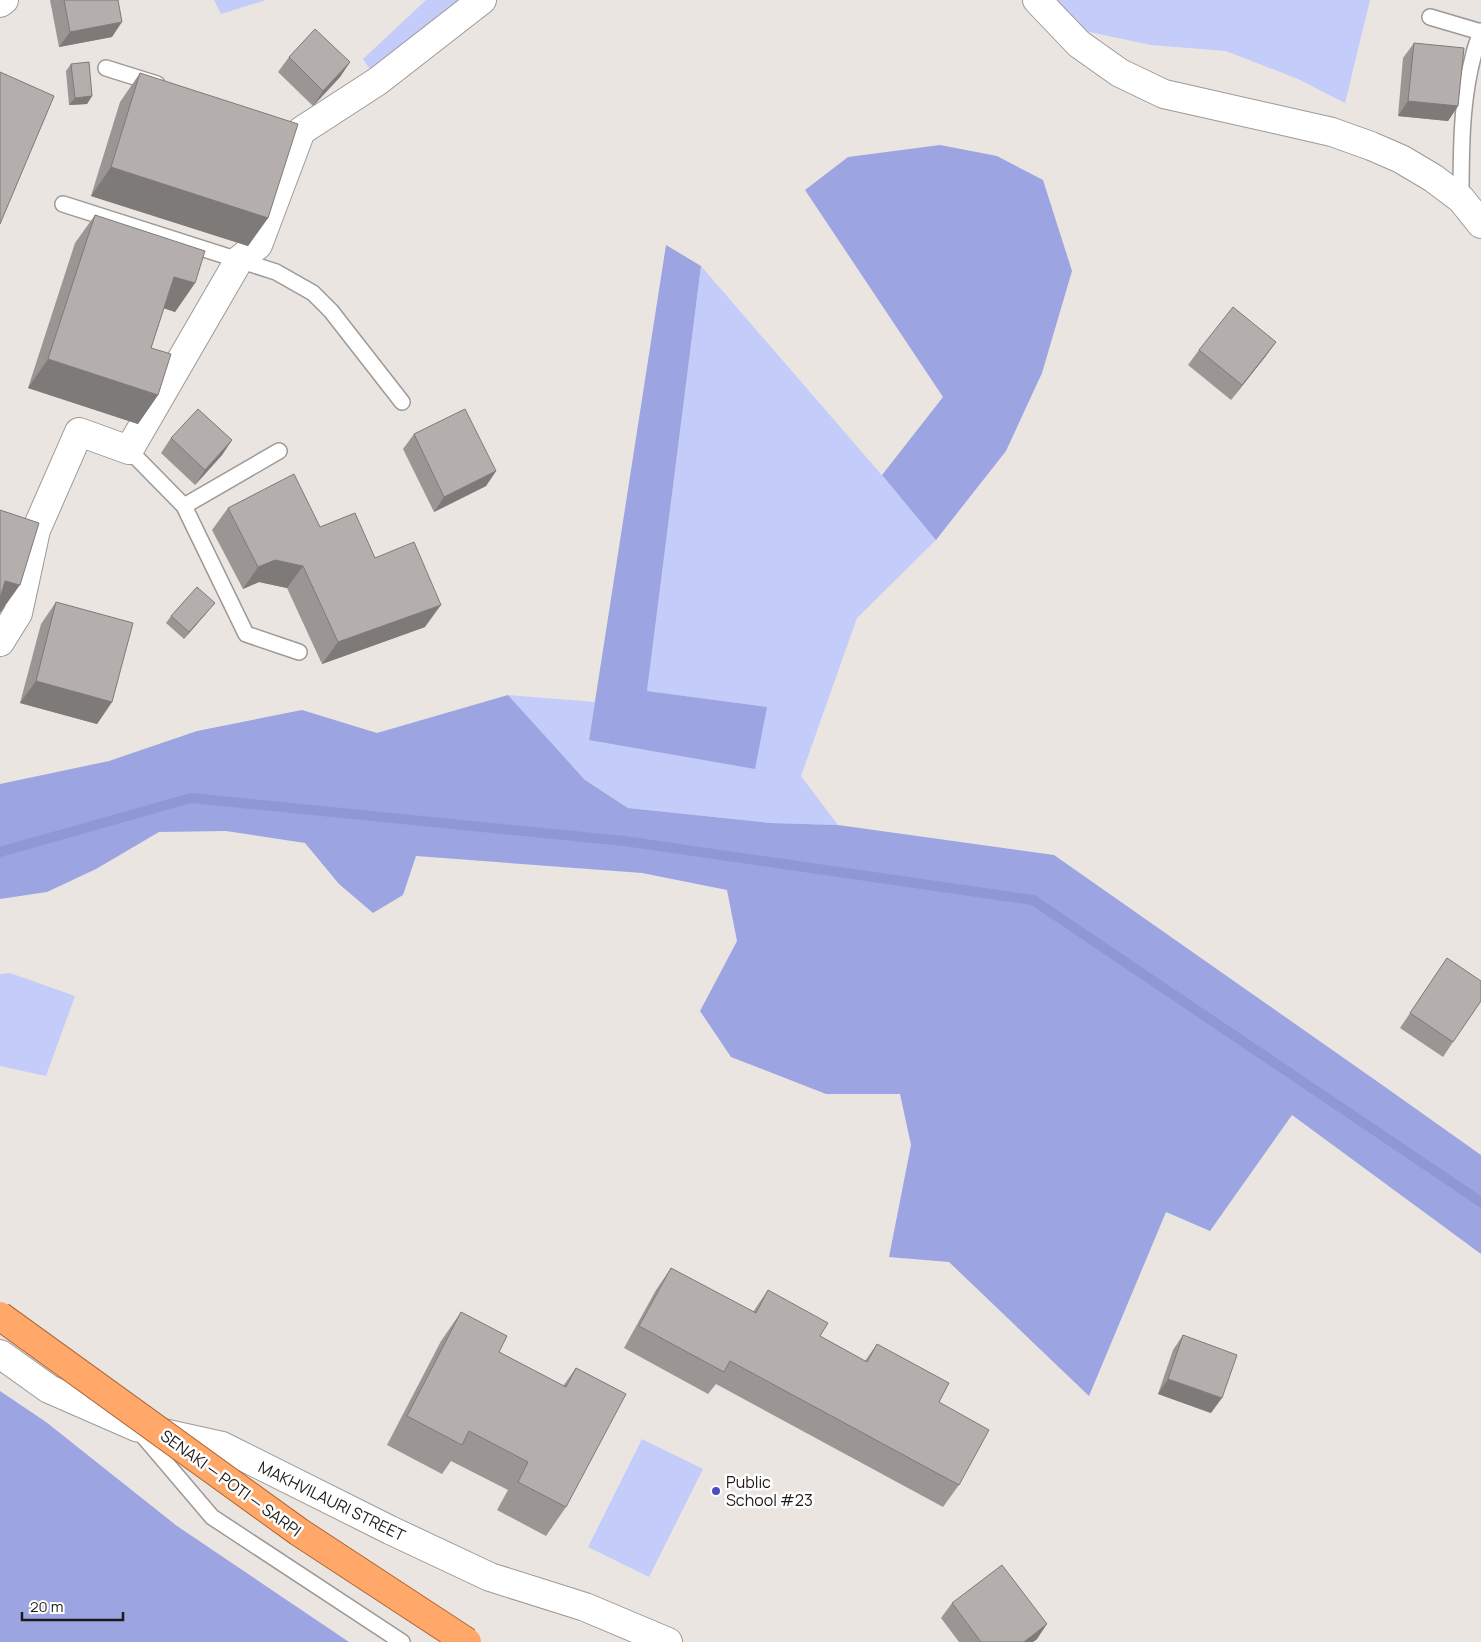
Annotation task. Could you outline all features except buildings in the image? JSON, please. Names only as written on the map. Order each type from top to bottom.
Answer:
[{"type":"highway","name":"SENAKI — POTI — SARPI","points":[[0,1316],[298,1532],[467,1642]]},
{"type":"street","points":[[0,3],[4,0]]},
{"type":"street","points":[[0,642],[18,613],[36,530],[79,432],[129,450],[239,260],[258,245],[296,129],[378,81],[482,0]]},
{"type":"street","points":[[1037,0],[1079,44],[1120,73],[1164,94],[1332,132],[1363,143],[1401,159],[1433,178],[1461,199],[1481,224]]},
{"type":"street","points":[[9,521],[36,530]]},
{"type":"street","name":"MAKHVILAURI STREET","points":[[0,1354],[49,1389],[136,1426],[222,1446],[390,1530],[490,1577],[585,1607],[668,1642]]},
{"type":"lane","points":[[1430,16],[1481,31],[1475,46],[1465,94],[1461,136],[1461,199]]},
{"type":"lane","points":[[106,68],[171,89]]},
{"type":"lane","points":[[63,204],[276,272],[314,293],[331,311],[402,402]]},
{"type":"lane","points":[[129,450],[184,506],[246,634],[299,652]]},
{"type":"lane","points":[[184,506],[279,451]]},
{"type":"lane","points":[[136,1426],[212,1517],[402,1642]]},
{"type":"shaded area","points":[[214,0],[266,0],[221,14]]},
{"type":"shaded area","points":[[426,0],[482,0],[378,81],[363,59]]},
{"type":"shaded area","points":[[1047,0],[1370,0],[1345,103],[1298,79],[1226,51],[1151,45],[1075,29]]},
{"type":"shaded area","points":[[940,145],[997,156],[1043,180],[1072,271],[1042,373],[1006,451],[936,540],[882,475],[943,397],[805,190],[848,157]]},
{"type":"shaded area","points":[[666,245],[701,266],[647,691],[767,707],[755,769],[589,740]]},
{"type":"shaded area","points":[[701,266],[937,539],[857,618],[801,776],[838,825],[770,823],[628,808],[585,780],[508,695],[595,702],[589,740],[767,707],[647,691]]},
{"type":"shaded area","points":[[508,695],[585,780],[628,808],[770,823],[838,825],[1054,855],[1481,1155],[1481,1254],[1292,1115],[1210,1231],[1166,1212],[1089,1396],[949,1262],[889,1257],[911,1145],[900,1094],[826,1094],[731,1057],[700,1011],[737,941],[727,890],[642,873],[416,856],[403,895],[373,913],[339,884],[305,843],[226,831],[159,832],[96,869],[47,892],[0,899],[0,784],[109,761],[197,731],[302,710],[377,733]]},
{"type":"shaded area","points":[[10,973],[75,996],[46,1076],[0,1066],[0,974]]},
{"type":"shaded area","points":[[0,1391],[46,1422],[177,1526],[349,1642],[0,1642]]},
{"type":"shaded area","points":[[642,1439],[703,1469],[649,1577],[588,1547]]},
{"type":"waterway","points":[[0,852],[191,798],[624,841],[1033,900],[1481,1202]]},
{"type":"place","name":"Public School #23","points":[[716,1491]]}]
